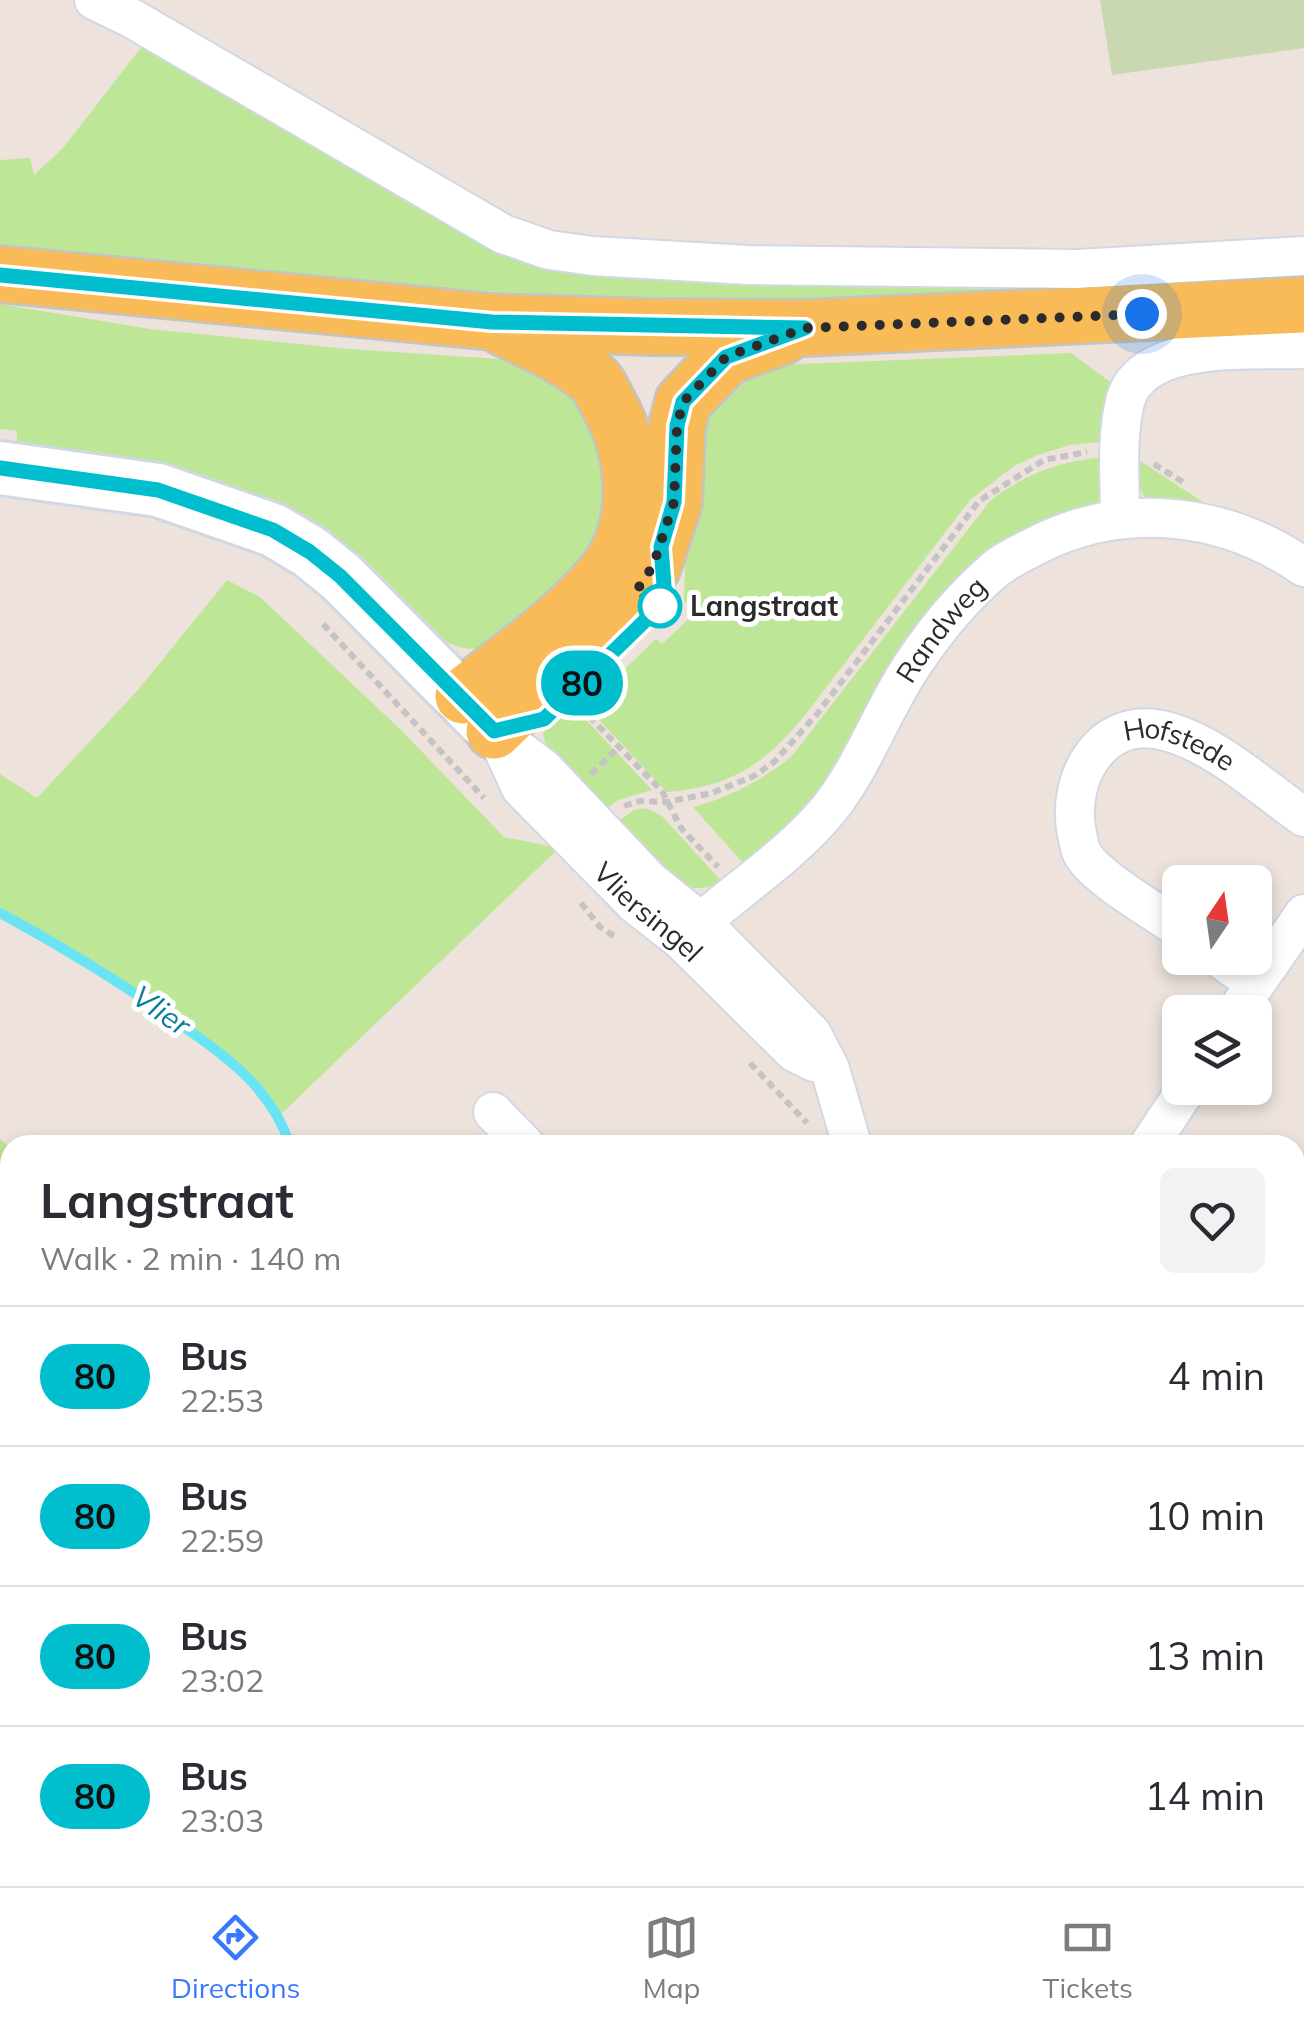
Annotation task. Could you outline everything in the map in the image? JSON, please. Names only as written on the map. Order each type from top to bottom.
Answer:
[{"type":"main road","points":[[0,274],[492,322],[805,328],[1304,306]]},
{"type":"main road","points":[[479,713],[605,573],[627,530],[632,468],[622,427],[594,379],[553,352],[492,322]]},
{"type":"main road","points":[[479,713],[635,593],[653,566],[674,502],[677,426],[683,402],[726,357],[805,328]]},
{"type":"main road","points":[[0,468],[158,490],[273,530],[340,576],[479,713]]},
{"type":"street","points":[[94,0],[138,10],[504,234],[548,250],[748,265],[1078,269],[1304,256]]},
{"type":"street","points":[[1120,517],[1120,446],[1125,401],[1132,385],[1148,368],[1188,355],[1304,349]]},
{"type":"street","name":"Randweg","points":[[691,930],[786,855],[829,808],[860,762],[911,667],[946,620],[993,571],[1058,534],[1120,517],[1170,517],[1218,528],[1255,541],[1304,567]]},
{"type":"street","name":"Vliersingel","points":[[479,713],[544,769],[650,881],[794,1052],[830,1069],[849,1135]]},
{"type":"street","name":"Vliersingel","points":[[479,713],[521,788],[635,904],[691,930]]},
{"type":"street","name":"Hofstede","points":[[1162,917],[1096,870],[1081,853],[1072,811],[1075,790],[1098,748],[1124,731],[1164,730],[1198,743],[1304,817]]},
{"type":"street","points":[[1248,995],[1304,914]]},
{"type":"street","points":[[1156,1135],[1176,1105]]},
{"type":"street","points":[[492,1112],[515,1135]]},
{"type":"path","name":"Randweg","points":[[598,826],[616,809],[640,801],[666,802],[734,786],[774,762],[816,714],[969,510],[988,492],[1044,460],[1120,446]]},
{"type":"path","points":[[311,612],[485,799]]},
{"type":"path","points":[[581,702],[579,706],[662,792],[666,802]]},
{"type":"path","name":"Vliersingel","points":[[576,898],[600,927],[626,943]]},
{"type":"path","points":[[738,1049],[812,1128]]},
{"type":"green space","points":[[1100,0],[1304,0],[1304,48],[1112,75]]},
{"type":"green space","points":[[143,45],[496,248],[1304,271],[1304,277],[951,295],[646,298],[462,290],[185,266],[2,245],[0,250],[0,160],[30,158],[34,175],[63,148]]},
{"type":"green space","points":[[0,304],[150,329],[513,360],[545,368],[604,424],[604,543],[492,648],[455,645],[435,635],[407,610],[16,452],[17,431],[0,429]]},
{"type":"green space","points":[[1071,353],[1117,387],[1102,442],[1070,445],[1038,455],[1014,466],[970,500],[805,715],[760,760],[728,778],[667,792],[586,706],[656,639],[662,644],[695,613],[684,600],[688,442],[716,388],[774,365]]},
{"type":"green space","points":[[1105,457],[1107,488],[1100,504],[1077,518],[1041,528],[795,828],[743,863],[693,807],[745,787],[791,757],[990,501],[1044,470]]},
{"type":"green space","points":[[1134,457],[1223,515],[1146,500],[1136,480]]},
{"type":"green space","points":[[227,580],[260,597],[401,730],[504,837],[559,848],[278,1117],[237,1069],[96,970],[0,916],[0,774],[37,798],[138,690]]},
{"type":"green space","points":[[572,705],[652,790],[618,800],[597,816],[548,756],[543,733]]},
{"type":"green space","points":[[646,808],[662,816],[723,883],[683,888],[610,827],[634,810]]},
{"type":"waterway","name":"Vlier","points":[[0,913],[104,973],[222,1055],[255,1085],[286,1135]]},
{"type":"bus line","name":"80","points":[[0,275],[492,322],[805,328],[726,357],[683,402],[677,426],[674,502],[661,547],[665,598],[659,607],[544,719],[494,731],[340,576],[273,530],[158,490],[0,468]]},
{"type":"place","name":"Langstraat","points":[[660,606]]},
{"type":"route","points":[[660,606],[635,593],[653,566],[674,502],[677,426],[683,402],[726,357],[805,328],[1142,314]]}]
